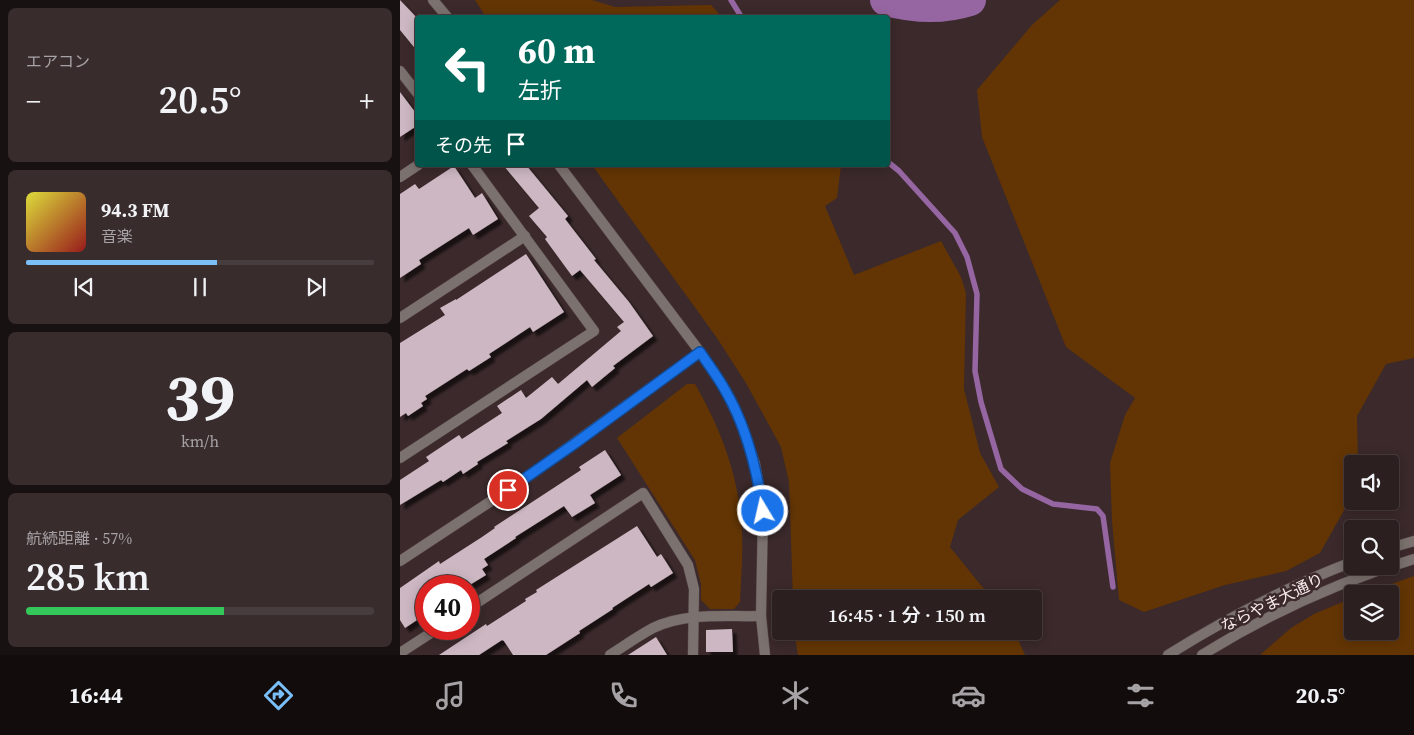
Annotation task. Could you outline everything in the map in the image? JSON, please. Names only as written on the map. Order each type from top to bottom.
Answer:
[{"type":"street","points":[[433,0],[446,15]]},
{"type":"street","points":[[400,71],[415,90]]},
{"type":"street","points":[[400,177],[415,167]]},
{"type":"street","points":[[400,458],[594,330],[473,167]]},
{"type":"street","points":[[561,167],[700,352],[726,391],[740,421],[755,464],[763,511],[761,616],[765,655]]},
{"type":"street","points":[[400,318],[525,236]]},
{"type":"street","points":[[400,561],[531,474],[700,352]]},
{"type":"street","points":[[480,601],[644,493],[688,565],[694,589],[692,618],[693,655]]},
{"type":"street","points":[[1399,545],[1414,541]]},
{"type":"street","name":"ならやま大通り","points":[[1202,655],[1272,615],[1321,593],[1414,559]]},
{"type":"street","name":"ならやま大通り","points":[[1168,655],[1260,602],[1344,565]]},
{"type":"street","points":[[610,655],[655,627],[675,621],[692,618],[761,616]]},
{"type":"street","points":[[400,653],[420,640]]},
{"type":"shaded area","points":[[475,0],[592,0],[615,7],[711,5],[720,15],[485,15]]},
{"type":"shaded area","points":[[1060,0],[1414,0],[1414,358],[1386,364],[1357,416],[1358,455],[1344,455],[1344,510],[1320,553],[1286,571],[1225,585],[1144,612],[1119,600],[1112,521],[1110,463],[1125,415],[1135,398],[1066,347],[982,137],[977,90],[1032,25]]},
{"type":"shaded area","points":[[593,167],[841,167],[837,198],[825,206],[854,275],[941,241],[961,277],[966,293],[964,389],[980,453],[999,487],[958,520],[950,547],[985,590],[793,590],[789,482],[781,447],[746,383],[717,338]]},
{"type":"shaded area","points":[[687,384],[695,384],[705,402],[728,456],[738,494],[741,513],[742,559],[740,602],[734,609],[710,609],[701,600],[701,584],[695,560],[617,438]]},
{"type":"shaded area","points":[[1414,576],[1414,655],[1260,655],[1291,628],[1314,614],[1344,601],[1344,640],[1399,640],[1399,585],[1389,585]]},
{"type":"shaded area","points":[[796,640],[1018,640],[1025,655],[798,655]]},
{"type":"building","points":[[400,0],[415,16],[415,48],[400,30]]},
{"type":"building","points":[[400,92],[415,112],[415,127],[400,137]]},
{"type":"building","points":[[455,167],[475,198],[482,193],[498,219],[473,235],[469,228],[419,260],[421,264],[400,278],[400,194],[415,184],[419,189]]},
{"type":"building","points":[[505,167],[528,167],[568,216],[565,219],[596,259],[594,260],[629,302],[653,336],[613,366],[615,368],[592,387],[587,380],[541,419],[506,441],[508,443],[477,462],[478,464],[463,474],[461,470],[443,482],[441,480],[400,505],[400,480],[429,461],[426,457],[459,435],[462,439],[502,413],[497,406],[521,390],[526,398],[552,377],[558,384],[621,331],[617,327],[624,322],[580,270],[572,276],[545,239],[547,237],[529,216],[539,208]]},
{"type":"building","points":[[526,254],[564,312],[533,332],[530,327],[489,354],[491,357],[469,371],[467,369],[425,396],[427,399],[421,403],[423,406],[408,416],[406,413],[400,417],[400,343],[445,315],[440,308],[456,300]]},
{"type":"building","points":[[605,450],[621,475],[590,495],[595,503],[572,517],[564,506],[484,559],[488,565],[482,569],[486,575],[480,579],[480,575],[419,575],[439,561],[440,564],[482,537],[494,527],[581,470],[579,467]]},
{"type":"building","points":[[637,526],[657,557],[661,554],[673,573],[651,587],[649,584],[546,655],[513,655],[502,640],[479,655],[439,655],[462,640],[480,640],[480,628],[486,624],[487,626],[526,601],[525,599],[537,592],[536,590]]},
{"type":"building","points":[[415,578],[415,621],[405,628],[400,620],[400,588]]},
{"type":"building","points":[[732,629],[733,652],[706,652],[706,630]]},
{"type":"building","points":[[656,637],[667,655],[628,655]]},
{"type":"waterway","points":[[731,0],[740,15]]},
{"type":"waterway","points":[[886,0],[928,6],[949,5],[970,0]]},
{"type":"waterway","points":[[890,164],[899,171],[955,233],[967,257],[977,294],[975,371],[981,402],[1001,469],[1022,489],[1053,504],[1097,509],[1103,516],[1113,587]]},
{"type":"route","points":[[508,490],[700,352],[726,391],[740,421],[755,464],[763,511]]}]
